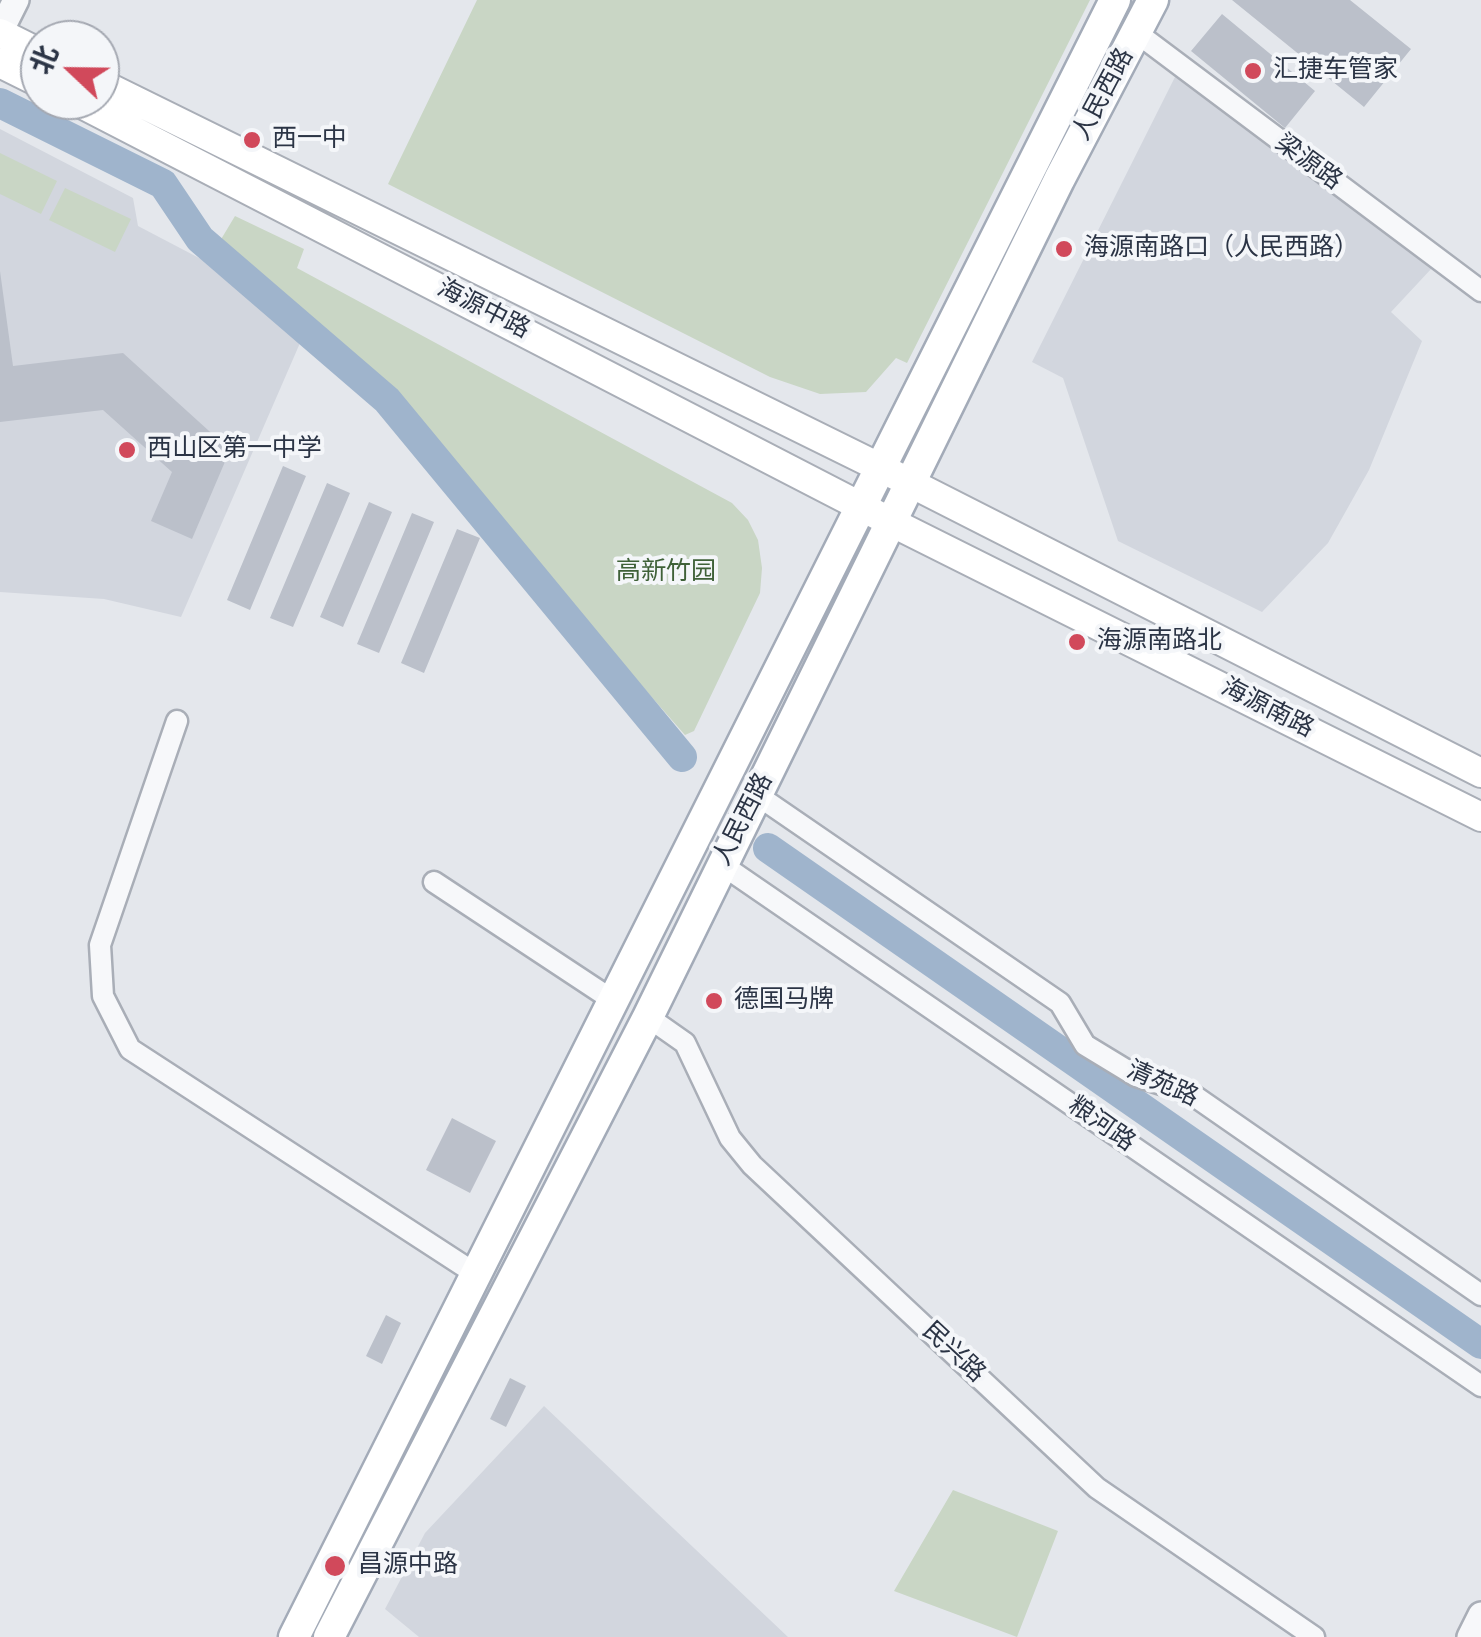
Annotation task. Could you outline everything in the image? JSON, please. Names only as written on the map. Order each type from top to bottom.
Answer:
[{"type":"main road","name":"人民西路","points":[[294,1637],[1115,0]]},
{"type":"main road","name":"人民西路","points":[[329,1637],[648,1017],[1153,0]]},
{"type":"main road","name":"海源中路","points":[[120,92],[910,484]]},
{"type":"main road","name":"海源中路","points":[[113,120],[891,522]]},
{"type":"main road","name":"海源南路","points":[[910,484],[1481,773]]},
{"type":"main road","name":"海源南路","points":[[891,522],[1481,817]]},
{"type":"street","points":[[0,32],[16,0]]},
{"type":"street","name":"梁源路","points":[[1137,33],[1481,290]]},
{"type":"street","points":[[177,721],[100,945],[103,996],[130,1049],[476,1274]]},
{"type":"street","name":"清苑路","points":[[756,795],[1060,1003],[1086,1045],[1136,1076],[1190,1093],[1481,1295]]},
{"type":"street","name":"粮河路","points":[[721,864],[1481,1386]]},
{"type":"street","points":[[434,882],[614,1001]]},
{"type":"street","name":"民兴路","points":[[648,1017],[684,1043],[730,1138],[752,1165],[1097,1488],[1314,1637]]},
{"type":"street","points":[[1470,1637],[1481,1615]]},
{"type":"shaded area","points":[[1176,75],[1432,268],[1391,312],[1422,341],[1369,470],[1328,543],[1262,612],[1118,541],[1063,378],[1032,362]]},
{"type":"shaded area","name":"西山区第一中学","points":[[0,129],[133,198],[138,226],[201,259],[300,343],[181,617],[104,599],[0,592]]},
{"type":"shaded area","points":[[544,1406],[788,1637],[419,1637],[385,1609],[425,1533]]},
{"type":"green space","points":[[477,0],[1090,0],[907,363],[896,358],[866,392],[820,394],[770,377],[388,184]]},
{"type":"green space","points":[[0,153],[57,181],[41,214],[0,194]]},
{"type":"green space","points":[[65,188],[131,219],[115,252],[49,220]]},
{"type":"green space","name":"高新竹园","points":[[235,216],[304,249],[297,268],[732,503],[748,520],[758,540],[760,593],[694,731],[685,735],[382,390],[217,246]]},
{"type":"green space","points":[[953,1490],[1058,1531],[1017,1637],[894,1591]]},
{"type":"building","points":[[1232,0],[1350,0],[1411,49],[1364,107]]},
{"type":"building","name":"汇捷车管家","points":[[1222,14],[1315,91],[1285,128],[1191,51]]},
{"type":"building","points":[[0,271],[13,366],[123,353],[230,450],[192,539],[151,521],[172,472],[103,410],[0,422]]},
{"type":"building","points":[[283,466],[306,476],[250,610],[227,600]]},
{"type":"building","points":[[327,483],[350,493],[293,627],[270,618]]},
{"type":"building","points":[[369,502],[392,512],[343,627],[320,617]]},
{"type":"building","points":[[412,513],[434,522],[379,653],[357,644]]},
{"type":"building","points":[[457,529],[480,538],[424,673],[401,663]]},
{"type":"building","points":[[452,1118],[496,1141],[470,1193],[426,1170]]},
{"type":"building","points":[[386,1315],[401,1323],[382,1364],[366,1356]]},
{"type":"building","points":[[510,1378],[526,1386],[506,1427],[490,1419]]},
{"type":"waterway","points":[[0,103],[163,184],[200,239],[387,400],[682,757]]},
{"type":"waterway","points":[[768,848],[1481,1344]]},
{"type":"place","name":"汇捷车管家","points":[[1253,71]]},
{"type":"place","name":"西一中","points":[[252,140]]},
{"type":"place","name":"海源南路口（人民西路）","points":[[1064,249]]},
{"type":"place","name":"西山区第一中学","points":[[127,450]]},
{"type":"place","name":"海源南路北","points":[[1077,642]]},
{"type":"place","name":"德国马牌","points":[[714,1001]]},
{"type":"place","name":"昌源中路","points":[[335,1566]]}]
